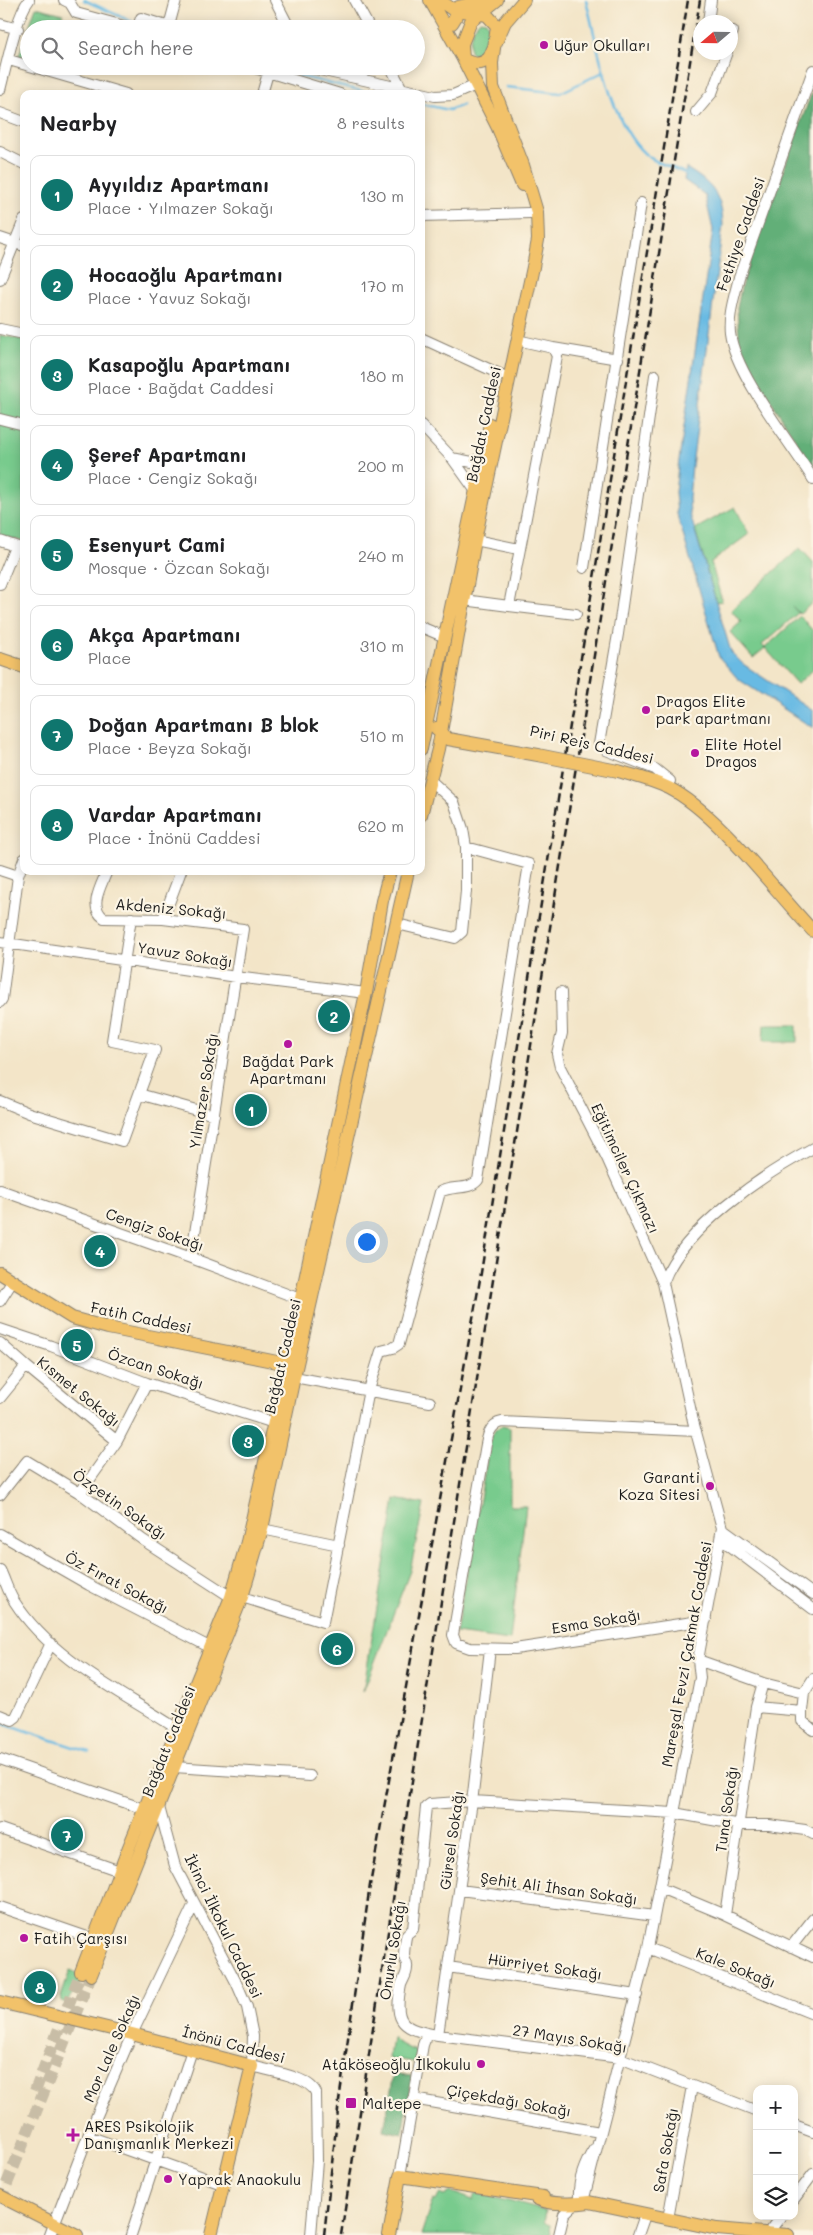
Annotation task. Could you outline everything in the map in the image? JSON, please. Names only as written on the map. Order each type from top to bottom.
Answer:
[{"type":"main road","points":[[430,0],[463,59]]},
{"type":"main road","points":[[439,0],[452,9],[457,18],[450,24],[444,24]]},
{"type":"main road","points":[[452,9],[487,0]]},
{"type":"main road","points":[[463,59],[462,44],[465,33],[472,21],[497,0]]},
{"type":"main road","name":"Bağdat Caddesi","points":[[463,59],[477,64],[484,63],[496,45],[506,22],[524,0]]},
{"type":"main road","points":[[452,9],[480,13]]},
{"type":"main road","name":"Bağdat Caddesi","points":[[448,735],[448,728],[443,719],[464,600],[538,240],[538,218],[524,165],[495,93],[492,63],[496,45],[497,26],[490,17],[480,13]]},
{"type":"main road","name":"Bağdat Caddesi","points":[[425,733],[475,490],[502,376],[530,243],[530,213],[522,184],[463,59]]},
{"type":"main road","points":[[0,651],[20,658]]},
{"type":"main road","points":[[0,659],[20,666]]},
{"type":"main road","points":[[430,710],[433,724],[448,735]]},
{"type":"main road","points":[[425,743],[430,737],[448,735]]},
{"type":"main road","points":[[425,799],[438,749],[448,735]]},
{"type":"main road","name":"Piri Reis Caddesi","points":[[448,735],[538,751],[670,781],[692,794],[727,825],[813,920]]},
{"type":"main road","name":"Piri Reis Caddesi","points":[[618,768],[652,781],[688,800],[734,844],[813,931]]},
{"type":"main road","name":"Bağdat Caddesi","points":[[237,1597],[366,993],[382,901],[389,875]]},
{"type":"main road","name":"Bağdat Caddesi","points":[[182,1732],[174,1768],[159,1807],[86,1974],[144,1809],[182,1732],[237,1597],[262,1529],[294,1377],[407,875]]},
{"type":"main road","points":[[382,901],[383,910],[388,914],[400,909]]},
{"type":"main road","points":[[375,943],[382,937],[387,939],[391,953]]},
{"type":"main road","name":"Fatih Caddesi","points":[[0,1274],[72,1318],[108,1328],[287,1364]]},
{"type":"main road","name":"İnönü Caddesi","points":[[0,2002],[252,2066]]},
{"type":"main road","name":"İkinci İlkokul Caddesi","points":[[211,2235],[252,2066]]},
{"type":"main road","points":[[390,2235],[400,2176],[536,2198],[554,2203],[575,2204],[589,2202],[668,2219],[716,2232],[788,2235]]},
{"type":"main road","points":[[0,2196],[53,2229],[77,2235]]},
{"type":"street","points":[[21,20],[29,0]]},
{"type":"street","points":[[64,0],[70,3],[76,13],[102,20]]},
{"type":"street","points":[[174,20],[176,0]]},
{"type":"street","points":[[274,0],[285,20]]},
{"type":"street","points":[[354,0],[365,20]]},
{"type":"street","points":[[709,15],[711,0]]},
{"type":"street","points":[[0,90],[20,22]]},
{"type":"street","points":[[0,24],[18,28]]},
{"type":"street","points":[[9,60],[20,63]]},
{"type":"street","points":[[696,112],[712,93],[724,60]]},
{"type":"street","name":"Fethiye Caddesi","points":[[813,70],[739,276],[731,310],[730,332],[734,352],[756,392],[813,479]]},
{"type":"street","points":[[61,75],[112,90]]},
{"type":"street","points":[[263,90],[267,75]]},
{"type":"street","points":[[275,75],[326,90]]},
{"type":"street","points":[[340,75],[402,90]]},
{"type":"street","points":[[394,75],[402,90]]},
{"type":"street","points":[[425,94],[453,96],[476,85]]},
{"type":"street","points":[[0,112],[20,120]]},
{"type":"street","points":[[0,152],[20,162]]},
{"type":"street","points":[[584,568],[641,203]]},
{"type":"street","points":[[425,216],[530,213]]},
{"type":"street","points":[[0,238],[19,244],[0,279]]},
{"type":"street","points":[[0,329],[20,333]]},
{"type":"street","points":[[425,340],[502,376]]},
{"type":"street","points":[[517,340],[618,359]]},
{"type":"street","points":[[509,606],[556,367],[557,356],[553,348]]},
{"type":"street","points":[[655,375],[618,634],[599,744],[606,750],[655,769],[670,781]]},
{"type":"street","points":[[0,419],[20,424]]},
{"type":"street","points":[[425,431],[452,458],[475,490]]},
{"type":"street","points":[[452,458],[472,462],[483,457]]},
{"type":"street","points":[[475,540],[519,549]]},
{"type":"street","points":[[0,541],[19,548],[0,584]]},
{"type":"street","points":[[464,600],[576,614]]},
{"type":"street","points":[[425,629],[445,637]]},
{"type":"street","points":[[397,924],[455,938],[459,937],[462,932],[466,891],[466,847],[454,802],[430,780]]},
{"type":"street","points":[[262,1529],[339,1545],[369,1390],[380,1351],[393,1348],[399,1344],[440,1192],[474,1184],[478,1180],[529,864],[466,847]]},
{"type":"street","points":[[0,870],[18,876]]},
{"type":"street","points":[[1,1002],[5,943],[20,870]]},
{"type":"street","name":"Akdeniz Sokağı","points":[[106,875],[95,907],[98,914],[104,918],[163,920],[243,929]]},
{"type":"street","points":[[163,920],[180,875]]},
{"type":"street","points":[[0,1101],[122,1141],[155,1050],[112,1041],[126,961],[130,918]]},
{"type":"street","name":"Yılmazer Sokağı","points":[[191,1258],[243,929]]},
{"type":"street","name":"Yavuz Sokağı","points":[[5,943],[236,977],[366,993]]},
{"type":"street","name":"Eğitimciler Çıkmazı","points":[[561,992],[562,1033],[557,1054],[560,1067],[607,1158],[663,1283]]},
{"type":"street","points":[[139,1094],[214,1115]]},
{"type":"street","points":[[663,1283],[669,1267],[687,1242],[770,1172],[813,1148]]},
{"type":"street","name":"Cengiz Sokağı","points":[[0,1190],[300,1299]]},
{"type":"street","points":[[0,1301],[12,1282]]},
{"type":"street","name":"Mareşal Fevzi Çakmak Caddesi","points":[[575,2204],[586,2162],[597,2144],[616,2079],[648,1948],[700,1678],[698,1660],[722,1533],[665,1301],[663,1283]]},
{"type":"street","name":"Özcan Sokağı","points":[[0,1330],[51,1346],[147,1383],[274,1423]]},
{"type":"street","points":[[4,1346],[16,1334]]},
{"type":"street","name":"Kısmet Sokağı","points":[[4,1346],[117,1441]]},
{"type":"street","points":[[0,1398],[26,1366]]},
{"type":"street","points":[[294,1377],[430,1402]]},
{"type":"street","points":[[80,1493],[117,1441],[147,1383]]},
{"type":"street","name":"Esma Sokağı","points":[[696,1431],[502,1422],[494,1425],[489,1432],[485,1450],[453,1636],[456,1643],[461,1646],[515,1649],[706,1620]]},
{"type":"street","name":"Özçetin Sokağı","points":[[0,1495],[27,1461],[80,1493],[143,1540],[237,1597],[323,1622],[339,1545]]},
{"type":"street","points":[[722,1533],[813,1594]]},
{"type":"street","points":[[722,1533],[813,1609]]},
{"type":"street","name":"Öz Fırat Sokağı","points":[[0,1534],[89,1585],[216,1650]]},
{"type":"street","points":[[0,1570],[13,1599],[22,1612],[51,1643],[96,1679],[182,1732]]},
{"type":"street","points":[[0,1715],[12,1720],[16,1717],[51,1643]]},
{"type":"street","name":"Gürsel Sokağı","points":[[400,2176],[424,2042],[426,2037],[435,2034],[448,1967],[472,1801],[490,1649]]},
{"type":"street","points":[[698,1660],[763,1683],[804,1693]]},
{"type":"street","points":[[813,1679],[804,1693],[802,1711],[802,1721],[813,1730]]},
{"type":"street","name":"Tuna Sokağı","points":[[725,1915],[740,1825],[756,1707],[763,1683]]},
{"type":"street","points":[[756,1707],[802,1711]]},
{"type":"street","points":[[0,1759],[144,1809]]},
{"type":"street","points":[[174,1768],[310,1776]]},
{"type":"street","points":[[472,1801],[674,1813],[740,1825],[769,1825],[812,1831]]},
{"type":"street","name":"Onurlu Sokağı","points":[[435,2034],[409,2029],[400,2019],[398,2004],[408,1964],[404,1958],[407,1934],[413,1929],[426,1807],[430,1804],[472,1801]]},
{"type":"street","name":"İkinci İlkokul Caddesi","points":[[159,1807],[175,1866],[237,1984],[246,2007],[253,2036],[252,2066]]},
{"type":"street","points":[[0,1829],[114,1869]]},
{"type":"street","points":[[660,1888],[725,1915],[813,1957]]},
{"type":"street","name":"Şehit Ali İhsan Sokağı","points":[[460,1890],[654,1916]]},
{"type":"street","name":"Mor Lale Sokağı","points":[[53,2229],[88,2136],[132,2034],[194,1904]]},
{"type":"street","points":[[0,1907],[88,1937]]},
{"type":"street","points":[[791,1947],[813,1919]]},
{"type":"street","name":"Kale Sokağı","points":[[648,1948],[813,2014]]},
{"type":"street","name":"Hürriyet Sokağı","points":[[448,1967],[637,1995]]},
{"type":"street","name":"27 Mayıs Sokağı","points":[[435,2034],[620,2058],[753,2109]]},
{"type":"street","points":[[131,2235],[192,2050]]},
{"type":"street","name":"İnönü Caddesi","points":[[252,2066],[302,2080],[311,2086],[316,2094],[317,2161],[311,2235]]},
{"type":"street","name":"Safa Sokağı","points":[[668,2219],[692,2086]]},
{"type":"street","name":"Çiçekdağı Sokağı","points":[[413,2099],[600,2132]]},
{"type":"street","points":[[798,2126],[813,2132]]},
{"type":"street","points":[[88,2136],[224,2185]]},
{"type":"street","points":[[798,2194],[813,2174]]},
{"type":"street","points":[[559,2235],[564,2214],[575,2204]]},
{"type":"street","points":[[565,2235],[575,2204]]},
{"type":"street","points":[[638,2235],[646,2215]]},
{"type":"street","points":[[768,2233],[778,2220]]},
{"type":"green space","points":[[36,7],[63,14],[61,20],[31,20]]},
{"type":"green space","points":[[480,20],[486,21],[489,36],[484,51],[476,57],[470,52],[470,43],[471,35]]},
{"type":"green space","points":[[813,89],[813,468],[740,351],[737,308],[742,283]]},
{"type":"green space","points":[[0,335],[20,339],[20,541],[0,535]]},
{"type":"green space","points":[[735,507],[749,534],[711,562],[722,601],[716,602],[695,529]]},
{"type":"green space","points":[[800,548],[813,562],[813,602],[800,614],[793,607],[798,613],[762,645],[765,648],[753,658],[730,632],[741,622],[731,610]]},
{"type":"green space","points":[[800,616],[813,631],[813,670],[797,684],[765,648]]},
{"type":"green space","points":[[764,1025],[797,1025],[797,1042],[763,1042]]},
{"type":"green space","points":[[502,1426],[510,1428],[510,1506],[526,1506],[510,1640],[456,1633],[491,1437],[496,1429]]},
{"type":"green space","points":[[395,1499],[424,1504],[410,1571],[363,1692]]},
{"type":"green space","points":[[70,1970],[86,1977],[66,2003],[62,2001],[61,1997]]},
{"type":"green space","points":[[392,2037],[397,2042],[416,2052],[414,2062],[389,2058]]},
{"type":"green space","points":[[394,2073],[412,2076],[402,2134],[384,2130]]},
{"type":"green space","points":[[451,2192],[473,2200],[477,2193],[546,2211],[544,2222],[550,2224],[551,2235],[421,2235],[433,2199],[436,2200],[439,2194],[444,2196]]},
{"type":"water","points":[[686,168],[714,190],[720,205],[723,225],[692,466],[689,498],[690,514],[731,652],[743,664],[813,711],[813,728],[738,679],[719,657],[677,514],[675,492],[678,467],[713,230],[705,195],[684,180]]},
{"type":"waterway","points":[[84,0],[128,20]]},
{"type":"waterway","points":[[586,0],[606,82],[622,122],[633,140],[645,154],[655,161],[686,174]]},
{"type":"waterway","points":[[506,87],[560,93],[601,73],[605,73]]},
{"type":"waterway","points":[[299,76],[358,90]]},
{"type":"waterway","points":[[425,105],[449,110],[462,105]]},
{"type":"waterway","points":[[0,1723],[89,1752]]},
{"type":"tunnel","points":[[35,2091],[81,1972]]},
{"type":"tunnel","points":[[0,2201],[91,1975]]},
{"type":"railway","points":[[324,2235],[339,2101],[370,1885],[479,1285],[688,0]]},
{"type":"railway","points":[[341,2235],[397,1874],[700,0]]},
{"type":"place","name":"Uğur Okulları","points":[[544,45]]},
{"type":"place","name":"Dragos Elite park apartmanı","points":[[646,710]]},
{"type":"place","name":"Elite Hotel Dragos","points":[[695,753]]},
{"type":"place","name":"Hocaoğlu Apartmanı","points":[[334,1016]]},
{"type":"place","name":"Bağdat Park Apartmanı","points":[[288,1044]]},
{"type":"place","name":"Ayyıldız Apartmanı","points":[[251,1110]]},
{"type":"place","name":"Şeref Apartmanı","points":[[100,1251]]},
{"type":"place","name":"Esenyurt Cami","points":[[77,1345]]},
{"type":"place","name":"Kasapoğlu Apartmanı","points":[[248,1441]]},
{"type":"place","name":"Garanti Koza Sitesi","points":[[710,1486]]},
{"type":"place","name":"Akça Apartmanı","points":[[337,1649]]},
{"type":"place","name":"Doğan Apartmanı B blok","points":[[67,1835]]},
{"type":"place","name":"Fatih Çarşısı","points":[[24,1938]]},
{"type":"place","name":"Vardar Apartmanı","points":[[40,1987]]},
{"type":"place","name":"Ataköseoğlu İlkokulu","points":[[481,2064]]},
{"type":"place","name":"Maltepe","points":[[351,2103]]},
{"type":"place","name":"ARES Psikolojik Danışmanlık Merkezi","points":[[73,2135]]},
{"type":"place","name":"Yaprak Anaokulu","points":[[168,2179]]}]
